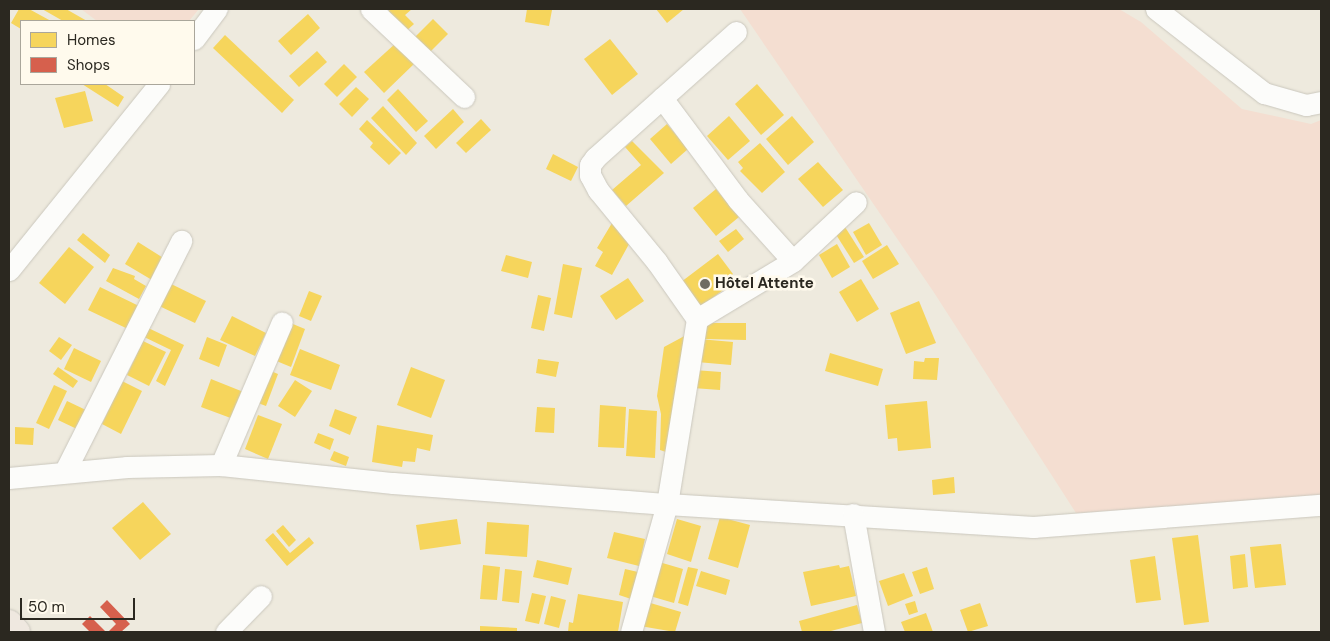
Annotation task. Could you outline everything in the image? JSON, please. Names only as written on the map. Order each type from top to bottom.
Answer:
[{"type":"main road","points":[[9,623],[17,632]]},
{"type":"street","points":[[195,38],[217,9]]},
{"type":"street","points":[[371,9],[464,97]]},
{"type":"street","points":[[1156,9],[1264,93],[1306,105],[1321,102]]},
{"type":"street","points":[[631,632],[667,504],[697,319],[657,262],[598,190],[590,174],[595,158],[736,32]]},
{"type":"street","points":[[9,270],[158,85]]},
{"type":"street","points":[[662,98],[738,200],[793,262]]},
{"type":"street","points":[[697,319],[793,262],[856,202]]},
{"type":"street","points":[[64,471],[181,241]]},
{"type":"street","points":[[221,465],[282,322]]},
{"type":"street","points":[[9,478],[64,471],[221,465],[393,483],[667,504],[1033,526],[1321,505]]},
{"type":"street","points":[[853,514],[874,632]]},
{"type":"street","points":[[226,632],[261,596]]},
{"type":"shaded area","points":[[81,9],[199,9],[190,20],[96,20]]},
{"type":"shaded area","points":[[740,9],[1119,9],[1141,22],[1242,109],[1311,124],[1321,120],[1321,497],[1076,513],[933,291]]},
{"type":"building: Homes","points":[[19,9],[29,9],[49,20],[20,20],[20,28],[11,23]]},
{"type":"building: Homes","points":[[42,9],[66,9],[85,20],[61,20]]},
{"type":"building: Homes","points":[[391,9],[412,9],[405,15],[414,24],[404,33],[386,13]]},
{"type":"building: Homes","points":[[527,9],[552,10],[549,26],[525,22]]},
{"type":"building: Homes","points":[[656,9],[684,9],[667,23]]},
{"type":"building: Homes","points":[[308,14],[320,28],[291,55],[278,41]]},
{"type":"building: Homes","points":[[433,19],[448,34],[427,55],[412,40]]},
{"type":"building: Homes","points":[[225,35],[294,100],[282,113],[213,48]]},
{"type":"building: Homes","points":[[610,39],[638,74],[612,95],[584,59]]},
{"type":"building: Homes","points":[[396,43],[415,63],[384,93],[364,72]]},
{"type":"building: Homes","points":[[317,51],[327,62],[299,87],[289,76]]},
{"type":"building: Homes","points":[[344,64],[357,77],[337,97],[324,84]]},
{"type":"building: Homes","points":[[757,84],[784,115],[761,135],[735,104]]},
{"type":"building: Homes","points":[[84,85],[106,85],[124,97],[118,107]]},
{"type":"building: Homes","points":[[356,87],[369,99],[352,117],[339,104]]},
{"type":"building: Homes","points":[[398,89],[428,121],[416,132],[387,100]]},
{"type":"building: Homes","points":[[85,91],[93,121],[64,128],[55,98]]},
{"type":"building: Homes","points":[[383,106],[417,143],[406,155],[371,118]]},
{"type":"building: Homes","points":[[453,109],[464,122],[436,149],[424,136]]},
{"type":"building: Homes","points":[[729,116],[750,141],[728,160],[707,136]]},
{"type":"building: Homes","points":[[792,116],[814,142],[788,165],[766,139]]},
{"type":"building: Homes","points":[[481,119],[491,130],[466,153],[456,143]]},
{"type":"building: Homes","points":[[367,120],[401,153],[389,165],[370,147],[373,143],[359,129]]},
{"type":"building: Homes","points":[[667,124],[688,149],[671,164],[650,139]]},
{"type":"building: Homes","points":[[632,141],[664,173],[626,206],[612,190],[641,165],[625,147]]},
{"type":"building: Homes","points":[[760,143],[785,172],[762,193],[740,171],[743,168],[738,162]]},
{"type":"building: Homes","points":[[553,154],[578,167],[571,181],[546,169]]},
{"type":"building: Homes","points":[[818,162],[843,190],[823,207],[798,179]]},
{"type":"building: Homes","points":[[716,189],[739,217],[716,236],[693,208]]},
{"type":"building: Homes","points":[[612,223],[634,235],[612,275],[595,266],[603,252],[597,248]]},
{"type":"building: Homes","points":[[869,223],[882,245],[866,255],[853,232]]},
{"type":"building: Homes","points":[[845,227],[864,257],[854,263],[835,233]]},
{"type":"building: Homes","points":[[736,229],[744,239],[728,252],[719,241]]},
{"type":"building: Homes","points":[[83,233],[110,255],[105,263],[77,240]]},
{"type":"building: Homes","points":[[138,242],[165,259],[152,280],[125,264]]},
{"type":"building: Homes","points":[[837,244],[850,267],[832,278],[819,255]]},
{"type":"building: Homes","points":[[887,245],[899,264],[873,279],[862,261]]},
{"type":"building: Homes","points":[[69,247],[94,267],[65,304],[39,283]]},
{"type":"building: Homes","points":[[718,254],[733,274],[722,283],[726,288],[700,307],[681,282]]},
{"type":"building: Homes","points":[[506,255],[532,262],[528,278],[501,271]]},
{"type":"building: Homes","points":[[563,264],[582,268],[572,318],[554,314]]},
{"type":"building: Homes","points":[[113,268],[135,276],[134,279],[146,286],[139,299],[106,281]]},
{"type":"building: Homes","points":[[628,278],[644,301],[616,320],[600,296]]},
{"type":"building: Homes","points":[[861,279],[879,309],[857,322],[839,292]]},
{"type":"building: Homes","points":[[165,281],[206,301],[195,323],[155,304]]},
{"type":"building: Homes","points":[[100,287],[139,306],[128,329],[88,310]]},
{"type":"building: Homes","points":[[309,291],[322,296],[311,321],[299,316]]},
{"type":"building: Homes","points":[[538,295],[551,298],[544,331],[531,328]]},
{"type":"building: Homes","points":[[919,301],[936,343],[906,354],[890,313]]},
{"type":"building: Homes","points":[[232,316],[266,333],[255,356],[220,340]]},
{"type":"building: Homes","points":[[288,322],[305,329],[291,367],[274,360]]},
{"type":"building: Homes","points":[[705,323],[746,323],[746,340],[705,339]]},
{"type":"building: Homes","points":[[144,326],[184,345],[165,386],[156,381],[171,350],[140,335]]},
{"type":"building: Homes","points":[[690,333],[669,453],[660,450],[661,414],[657,396],[664,347]]},
{"type":"building: Homes","points":[[59,337],[72,345],[61,360],[49,351]]},
{"type":"building: Homes","points":[[207,337],[227,345],[219,367],[199,359]]},
{"type":"building: Homes","points":[[699,339],[733,342],[731,365],[697,362]]},
{"type":"building: Homes","points":[[143,341],[166,352],[149,386],[127,375]]},
{"type":"building: Homes","points":[[74,348],[101,361],[91,382],[64,369]]},
{"type":"building: Homes","points":[[300,349],[340,365],[331,390],[290,375]]},
{"type":"building: Homes","points":[[830,353],[883,369],[878,386],[825,371]]},
{"type":"building: Homes","points":[[925,358],[939,358],[937,380],[913,379],[914,361],[924,362]]},
{"type":"building: Homes","points":[[538,359],[559,362],[556,377],[536,373]]},
{"type":"building: Homes","points":[[58,367],[78,381],[73,388],[53,374]]},
{"type":"building: Homes","points":[[411,367],[445,380],[431,418],[397,405]]},
{"type":"building: Homes","points":[[266,369],[278,374],[266,406],[253,401]]},
{"type":"building: Homes","points":[[694,370],[721,372],[720,390],[693,388]]},
{"type":"building: Homes","points":[[211,379],[246,393],[236,420],[201,407]]},
{"type":"building: Homes","points":[[295,380],[312,391],[295,417],[278,406]]},
{"type":"building: Homes","points":[[122,381],[142,391],[121,434],[102,424]]},
{"type":"building: Homes","points":[[54,385],[67,391],[49,429],[36,423]]},
{"type":"building: Homes","points":[[67,401],[88,411],[79,430],[58,420]]},
{"type":"building: Homes","points":[[927,401],[931,448],[898,451],[897,438],[888,439],[885,405]]},
{"type":"building: Homes","points":[[600,405],[626,407],[624,448],[598,447]]},
{"type":"building: Homes","points":[[537,407],[555,408],[554,433],[535,432]]},
{"type":"building: Homes","points":[[335,409],[357,417],[350,435],[329,426]]},
{"type":"building: Homes","points":[[629,409],[657,411],[655,458],[626,456]]},
{"type":"building: Homes","points":[[258,415],[282,424],[268,459],[245,449]]},
{"type":"building: Homes","points":[[377,425],[433,435],[430,451],[417,448],[415,462],[403,461],[402,467],[372,462]]},
{"type":"building: Homes","points":[[15,427],[34,428],[33,445],[15,444]]},
{"type":"building: Homes","points":[[318,433],[334,439],[330,450],[314,443]]},
{"type":"building: Homes","points":[[334,451],[349,457],[346,466],[330,460]]},
{"type":"building: Homes","points":[[954,477],[955,493],[933,495],[932,480]]},
{"type":"building: Homes","points":[[143,502],[171,534],[140,560],[112,528]]},
{"type":"building: Homes","points":[[720,517],[750,525],[738,568],[708,559]]},
{"type":"building: Homes","points":[[457,519],[461,544],[420,550],[416,525]]},
{"type":"building: Homes","points":[[677,519],[701,526],[691,562],[667,554]]},
{"type":"building: Homes","points":[[487,522],[529,525],[527,557],[485,554]]},
{"type":"building: Homes","points":[[283,525],[296,540],[289,547],[276,531]]},
{"type":"building: Homes","points":[[614,532],[645,539],[639,566],[607,558]]},
{"type":"building: Homes","points":[[273,533],[290,553],[309,537],[314,543],[287,566],[265,540]]},
{"type":"building: Homes","points":[[1198,535],[1209,622],[1184,625],[1172,538]]},
{"type":"building: Homes","points":[[1281,544],[1286,585],[1255,588],[1250,547]]},
{"type":"building: Homes","points":[[1245,554],[1248,587],[1233,589],[1230,556]]},
{"type":"building: Homes","points":[[1155,556],[1161,600],[1136,603],[1130,560]]},
{"type":"building: Homes","points":[[537,560],[572,568],[568,585],[533,577]]},
{"type":"building: Homes","points":[[659,562],[683,569],[674,603],[650,596]]},
{"type":"building: Homes","points":[[483,565],[500,567],[497,600],[480,599]]},
{"type":"building: Homes","points":[[839,565],[840,568],[849,566],[856,596],[811,606],[803,572]]},
{"type":"building: Homes","points":[[688,567],[698,569],[688,606],[678,603]]},
{"type":"building: Homes","points":[[927,567],[934,589],[920,594],[912,572]]},
{"type":"building: Homes","points":[[505,569],[522,571],[519,603],[502,601]]},
{"type":"building: Homes","points":[[625,569],[638,572],[631,599],[619,595]]},
{"type":"building: Homes","points":[[701,571],[730,580],[726,595],[696,586]]},
{"type":"building: Homes","points":[[904,573],[913,596],[888,606],[879,581]]},
{"type":"building: Homes","points":[[532,593],[546,596],[539,624],[525,621]]},
{"type":"building: Homes","points":[[578,594],[623,602],[618,632],[568,632],[569,622],[573,623]]},
{"type":"building: Homes","points":[[551,596],[566,600],[559,628],[544,624]]},
{"type":"building: Homes","points":[[915,601],[918,612],[909,615],[905,604]]},
{"type":"building: Homes","points":[[647,602],[681,612],[675,632],[640,626]]},
{"type":"building: Homes","points":[[980,603],[988,626],[968,632],[960,610]]},
{"type":"building: Homes","points":[[857,605],[862,623],[827,632],[802,632],[799,621]]},
{"type":"building: Homes","points":[[926,613],[933,632],[905,632],[901,622]]},
{"type":"building: Homes","points":[[480,626],[517,628],[517,632],[480,632]]},
{"type":"building: Shops","points":[[107,600],[130,624],[121,632],[108,632],[116,624],[100,607]]},
{"type":"building: Shops","points":[[90,616],[106,632],[90,632],[82,624]]},
{"type":"place","name":"Hôtel Attente","points":[[705,284]]}]
